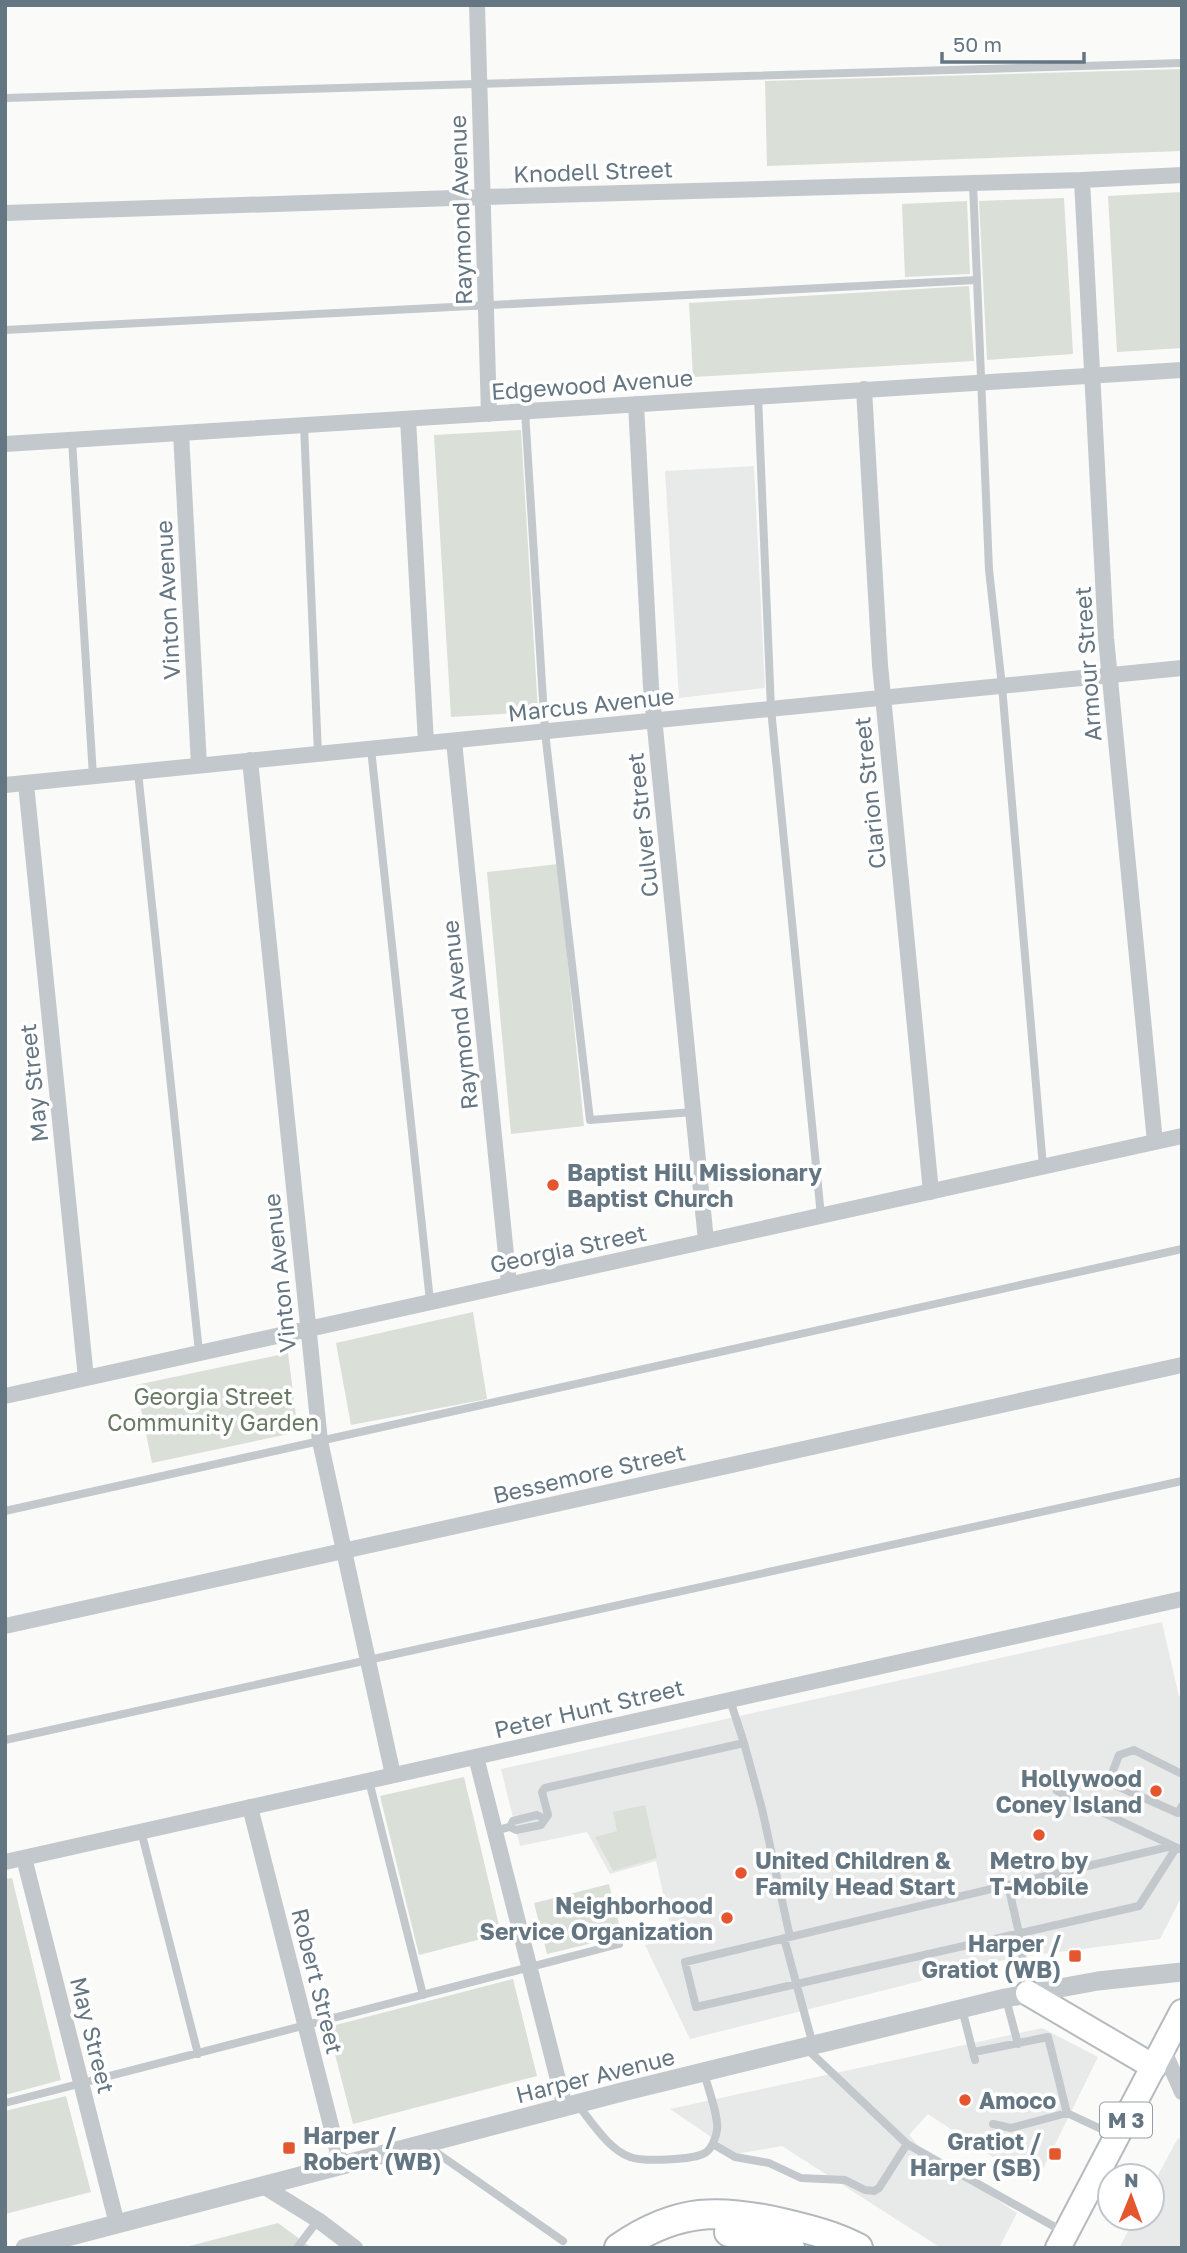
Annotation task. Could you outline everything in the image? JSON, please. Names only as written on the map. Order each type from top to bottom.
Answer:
[{"type":"highway","points":[[619,2248],[641,2233],[671,2221],[695,2215],[724,2213],[752,2215],[833,2235],[858,2248]]},
{"type":"highway","points":[[652,2248],[685,2235],[720,2231],[753,2234],[790,2248]]},
{"type":"main road","points":[[1016,1996],[1158,2058]]},
{"type":"main road","name":"M 3","points":[[1064,2243],[1182,2012]]},
{"type":"street","name":"Raymond Avenue","points":[[477,5],[489,414]]},
{"type":"street","name":"Knodell Street","points":[[5,213],[1182,175]]},
{"type":"street","name":"Armour Street","points":[[1082,180],[1109,676],[1156,1142]]},
{"type":"street","name":"Edgewood Avenue","points":[[5,444],[1182,370]]},
{"type":"street","name":"Clarion Street","points":[[864,389],[883,698],[931,1192]]},
{"type":"street","name":"Culver Street","points":[[636,404],[655,721],[706,1241]]},
{"type":"street","points":[[408,419],[426,743]]},
{"type":"street","name":"Vinton Avenue","points":[[181,433],[199,765]]},
{"type":"street","name":"Marcus Avenue","points":[[5,785],[1182,668]]},
{"type":"street","name":"Raymond Avenue","points":[[454,741],[509,1284]]},
{"type":"street","name":"Vinton Avenue","points":[[250,760],[320,1441],[393,1775]]},
{"type":"street","name":"May Street","points":[[26,784],[86,1378]]},
{"type":"street","name":"Georgia Street","points":[[5,1396],[1182,1136]]},
{"type":"street","name":"Bessemore Street","points":[[5,1626],[1182,1364]]},
{"type":"street","name":"Peter Hunt Street","points":[[5,1862],[1182,1599]]},
{"type":"street","points":[[476,1757],[502,1829],[529,1968],[571,2106]]},
{"type":"street","name":"Robert Street","points":[[250,1807],[341,2165]]},
{"type":"street","name":"May Street","points":[[24,1858],[117,2224]]},
{"type":"street","name":"Harper Avenue","points":[[25,2248],[704,2072],[1016,1996],[1098,1981],[1182,1972]]},
{"type":"street","points":[[1158,2058],[1182,2092]]},
{"type":"street","points":[[263,2186],[318,2220],[355,2248]]},
{"type":"lane","points":[[5,98],[1182,63]]},
{"type":"lane","points":[[973,183],[989,570],[1002,686],[1043,1167]]},
{"type":"lane","points":[[5,330],[977,280]]},
{"type":"lane","points":[[758,396],[771,709],[821,1216]]},
{"type":"lane","points":[[525,411],[545,732],[590,1120],[693,1112]]},
{"type":"lane","points":[[303,425],[318,754]]},
{"type":"lane","points":[[72,440],[93,776]]},
{"type":"lane","points":[[370,749],[430,1301]]},
{"type":"lane","points":[[138,772],[199,1352]]},
{"type":"lane","points":[[5,1511],[1182,1249]]},
{"type":"lane","points":[[5,1740],[1182,1481]]},
{"type":"lane","points":[[730,1700],[762,1809],[809,2046],[907,2144],[1064,2243]]},
{"type":"lane","points":[[502,1829],[516,1830],[541,1825],[548,1815],[542,1792],[545,1788],[744,1743]]},
{"type":"lane","points":[[1180,1810],[1117,1786],[1111,1776],[1119,1755],[1134,1750],[1182,1774]]},
{"type":"lane","points":[[368,1780],[423,1995]]},
{"type":"lane","points":[[1057,1790],[1177,1848]]},
{"type":"lane","points":[[141,1831],[198,2054]]},
{"type":"lane","points":[[1177,1848],[1139,1906],[696,2007],[685,1962],[1008,1885],[1177,1848]]},
{"type":"lane","points":[[1008,1885],[1019,1933],[1016,1996],[1018,2044]]},
{"type":"lane","points":[[5,2103],[619,1944]]},
{"type":"lane","points":[[962,2009],[975,2056],[1048,2037],[1051,2063],[1067,2113]]},
{"type":"lane","points":[[571,2106],[612,2145],[631,2157],[653,2160],[705,2153],[713,2144],[718,2127],[704,2072]]},
{"type":"lane","points":[[993,2124],[1011,2128],[1067,2113],[1117,2137]]},
{"type":"lane","points":[[424,2144],[563,2241]]},
{"type":"lane","points":[[713,2144],[735,2157],[769,2164],[801,2178],[845,2180],[865,2190],[874,2191],[879,2188],[907,2144]]},
{"type":"lane","points":[[298,2248],[318,2220]]},
{"type":"shaded area","points":[[754,466],[765,688],[679,698],[665,471]]},
{"type":"shaded area","points":[[1162,1622],[1179,1697],[1182,1693],[1182,1896],[1160,1939],[1012,1958],[690,2039],[645,1945],[673,1938],[656,1861],[610,1874],[587,1832],[520,1846],[501,1769]]},
{"type":"shaded area","points":[[1042,2028],[1098,2057],[1035,2185],[928,2114],[909,2135],[922,2150],[1017,2213],[999,2248],[941,2248],[782,2146],[736,2154],[670,2109]]},
{"type":"shaded area","points":[[1178,2138],[1182,2140],[1182,2248],[1119,2248],[1128,2232],[1166,2232],[1165,2162]]},
{"type":"green space","points":[[1182,69],[1182,151],[767,166],[765,81]]},
{"type":"green space","points":[[1182,192],[1182,348],[1117,352],[1108,196]]},
{"type":"green space","points":[[1064,198],[1073,354],[987,360],[979,201]]},
{"type":"green space","points":[[967,201],[970,274],[905,277],[902,204]]},
{"type":"green space","points":[[969,286],[974,361],[693,377],[689,303]]},
{"type":"green space","points":[[521,430],[538,712],[451,717],[434,435]]},
{"type":"green space","points":[[558,864],[584,1126],[511,1134],[487,872]]},
{"type":"green space","name":"Georgia Street Community Garden","points":[[473,1312],[487,1399],[351,1425],[336,1343]]},
{"type":"green space","name":"Georgia Street Community Garden","points":[[288,1353],[298,1432],[152,1463],[136,1385]]},
{"type":"green space","points":[[464,1777],[501,1934],[419,1955],[380,1796]]},
{"type":"green space","points":[[645,1805],[657,1858],[613,1871],[595,1837],[617,1831],[613,1812]]},
{"type":"green space","points":[[12,1878],[61,2080],[5,2095],[5,1879]]},
{"type":"green space","points":[[609,1884],[622,1936],[547,1954],[534,1903]]},
{"type":"green space","points":[[513,1979],[537,2076],[353,2124],[328,2027]]},
{"type":"green space","points":[[66,2096],[91,2192],[5,2214],[5,2111]]},
{"type":"green space","points":[[278,2223],[312,2248],[182,2248]]},
{"type":"place","name":"Baptist Hill Missionary Baptist Church","points":[[553,1185]]},
{"type":"place","name":"Hollywood Coney Island","points":[[1156,1791]]},
{"type":"place","name":"Metro by T-Mobile","points":[[1039,1835]]},
{"type":"place","name":"United Children & Family Head Start","points":[[741,1873]]},
{"type":"place","name":"Neighborhood Service Organization","points":[[727,1918]]},
{"type":"place","name":"Harper / Gratiot (WB)","points":[[1075,1956]]},
{"type":"place","name":"Amoco","points":[[965,2100]]},
{"type":"place","name":"Harper / Robert (WB)","points":[[289,2148]]},
{"type":"place","name":"Gratiot / Harper (SB)","points":[[1055,2154]]}]
